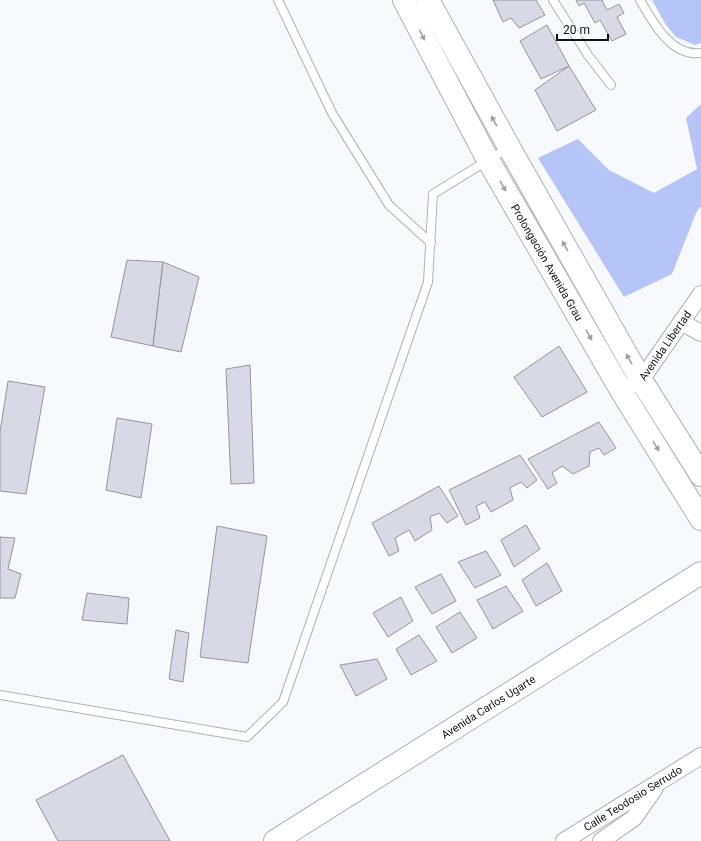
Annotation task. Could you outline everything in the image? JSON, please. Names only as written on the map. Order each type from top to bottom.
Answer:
[{"type":"main road","name":"Prolongación Avenida Grau","points":[[404,0],[488,160],[622,392],[701,519]]},
{"type":"main road","points":[[428,0],[509,147],[641,380],[701,475]]},
{"type":"main road","name":"Avenida Carlos Ugarte","points":[[276,841],[701,573]]},
{"type":"street","name":"Avenida Libertad","points":[[622,392],[641,380],[701,294]]},
{"type":"street","points":[[681,322],[701,333]]},
{"type":"street","name":"Calle Teodosio Serrudo","points":[[564,841],[701,756]]},
{"type":"street","points":[[601,841],[629,823],[660,782]]},
{"type":"lane","points":[[278,0],[332,113],[389,205],[431,243]]},
{"type":"lane","points":[[554,0],[588,55],[611,86]]},
{"type":"lane","points":[[640,0],[655,25],[672,45],[693,54],[701,53]]},
{"type":"lane","points":[[0,695],[247,737],[283,702],[428,282],[434,194],[509,147]]},
{"type":"shaded area","points":[[652,0],[701,0],[701,43],[695,45],[676,37],[666,25]]},
{"type":"shaded area","points":[[701,104],[701,206],[696,213],[672,274],[624,297],[538,158],[578,139],[609,170],[654,193],[697,169],[686,118]]},
{"type":"building","points":[[493,0],[536,0],[545,15],[519,28],[511,18],[503,22]]},
{"type":"building","points":[[576,0],[603,0],[602,1],[607,10],[619,4],[624,13],[617,17],[626,34],[612,41],[600,20],[595,23],[584,3],[579,6]]},
{"type":"building","points":[[547,25],[569,66],[541,79],[520,41]]},
{"type":"building","points":[[569,66],[596,110],[557,131],[535,90]]},
{"type":"building","points":[[127,260],[163,262],[153,346],[111,337]]},
{"type":"building","points":[[163,262],[199,277],[181,352],[153,346]]},
{"type":"building","points":[[559,346],[587,392],[542,417],[514,377]]},
{"type":"building","points":[[250,365],[254,483],[231,484],[226,369]]},
{"type":"building","points":[[8,381],[45,387],[26,494],[0,491],[0,432]]},
{"type":"building","points":[[117,418],[152,424],[141,498],[106,490]]},
{"type":"building","points":[[599,422],[616,448],[604,455],[599,448],[590,452],[589,466],[573,474],[562,466],[552,473],[557,483],[548,489],[528,459]]},
{"type":"building","points":[[520,455],[537,480],[527,488],[521,482],[510,488],[513,500],[491,512],[485,502],[476,506],[480,518],[466,525],[449,490]]},
{"type":"building","points":[[439,486],[458,516],[447,523],[439,513],[430,517],[432,530],[415,541],[409,530],[395,538],[399,551],[389,556],[372,523]]},
{"type":"building","points":[[526,525],[540,549],[514,567],[501,540]]},
{"type":"building","points":[[217,526],[267,536],[248,663],[200,657]]},
{"type":"building","points":[[0,537],[15,538],[8,569],[21,574],[15,598],[0,598]]},
{"type":"building","points":[[486,551],[501,575],[475,588],[458,562]]},
{"type":"building","points":[[547,563],[562,591],[536,606],[522,580]]},
{"type":"building","points":[[441,574],[456,601],[432,614],[415,587]]},
{"type":"building","points":[[506,586],[523,611],[493,629],[477,600]]},
{"type":"building","points":[[87,593],[129,598],[127,624],[82,620]]},
{"type":"building","points":[[401,597],[413,621],[388,637],[373,613]]},
{"type":"building","points":[[460,612],[477,638],[452,653],[436,627]]},
{"type":"building","points":[[176,630],[189,633],[183,682],[169,679]]},
{"type":"building","points":[[419,635],[437,661],[411,675],[396,649]]},
{"type":"building","points":[[377,659],[387,679],[356,696],[340,665]]},
{"type":"building","points":[[123,755],[170,841],[58,841],[36,800]]}]
